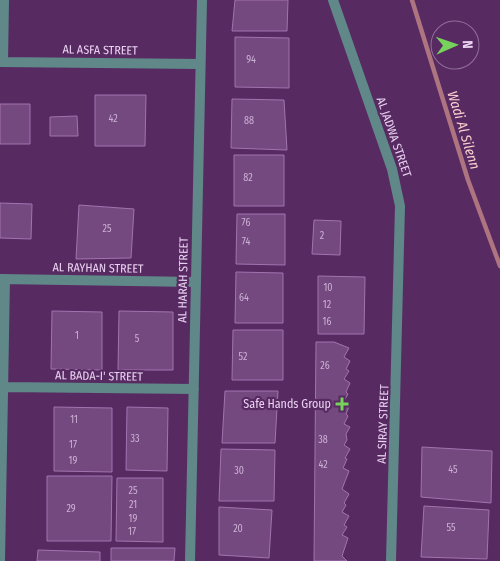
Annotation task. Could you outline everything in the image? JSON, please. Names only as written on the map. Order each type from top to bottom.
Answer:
[{"type":"street","points":[[1,62],[4,0]]},
{"type":"street","name":"AL HARAH STREET","points":[[190,561],[202,0]]},
{"type":"street","name":"AL JADWA STREET","points":[[333,0],[396,181],[400,219],[399,288]]},
{"type":"street","name":"AL ASFA STREET","points":[[1,62],[200,64]]},
{"type":"street","points":[[0,561],[3,387],[2,279]]},
{"type":"street","name":"AL RAYHAN STREET","points":[[2,279],[196,282]]},
{"type":"street","name":"AL SIRAY STREET","points":[[391,561],[399,288]]},
{"type":"street","name":"AL BADA-I' STREET","points":[[3,387],[194,389]]},
{"type":"building","points":[[235,0],[288,0],[287,31],[232,31]]},
{"type":"building","points":[[235,37],[289,38],[289,88],[235,87]]},
{"type":"building","points":[[95,95],[146,95],[145,146],[95,146]]},
{"type":"building","points":[[232,99],[284,100],[287,150],[231,148]]},
{"type":"building","points":[[0,104],[30,104],[30,144],[0,144]]},
{"type":"building","points":[[77,116],[78,136],[50,136],[50,117]]},
{"type":"building","points":[[234,155],[284,155],[284,206],[234,206]]},
{"type":"building","points":[[0,203],[32,204],[31,239],[0,238]]},
{"type":"building","points":[[79,205],[134,209],[131,258],[76,259]]},
{"type":"building","points":[[237,214],[285,214],[285,265],[236,264]]},
{"type":"building","points":[[314,220],[341,221],[340,255],[312,254]]},
{"type":"building","points":[[236,272],[283,273],[283,323],[235,323]]},
{"type":"building","points":[[318,276],[365,277],[364,334],[318,334]]},
{"type":"building","points":[[52,311],[102,312],[102,370],[51,369]]},
{"type":"building","points":[[119,311],[173,312],[173,370],[118,370]]},
{"type":"building","points":[[233,330],[283,330],[283,380],[232,380]]},
{"type":"building","points":[[316,342],[334,342],[349,348],[344,357],[350,361],[346,369],[349,371],[344,379],[350,383],[346,392],[348,394],[344,401],[350,404],[346,414],[348,416],[344,424],[350,427],[346,434],[347,440],[344,445],[350,449],[345,458],[347,459],[343,468],[349,471],[342,489],[349,494],[342,512],[349,516],[344,525],[347,527],[342,535],[348,538],[342,556],[347,561],[314,561]]},
{"type":"building","points":[[225,391],[278,391],[275,443],[222,443]]},
{"type":"building","points":[[54,407],[112,408],[112,472],[54,471]]},
{"type":"building","points":[[127,407],[168,408],[167,471],[126,470]]},
{"type":"building","points":[[422,447],[492,451],[491,503],[421,497]]},
{"type":"building","points":[[221,449],[275,450],[274,501],[219,501]]},
{"type":"building","points":[[47,476],[112,476],[111,541],[47,541]]},
{"type":"building","points":[[117,478],[163,478],[163,542],[116,541]]},
{"type":"building","points":[[424,506],[489,510],[487,559],[421,557]]},
{"type":"building","points":[[219,507],[272,510],[269,558],[219,555]]},
{"type":"building","points":[[111,548],[175,548],[174,561],[111,561]]},
{"type":"building","points":[[38,550],[100,552],[100,561],[37,561]]},
{"type":"waterway","name":"Wadi Al Silenn","points":[[412,0],[468,180],[500,266]]},
{"type":"place","name":"Safe Hands Group","points":[[342,404]]}]
